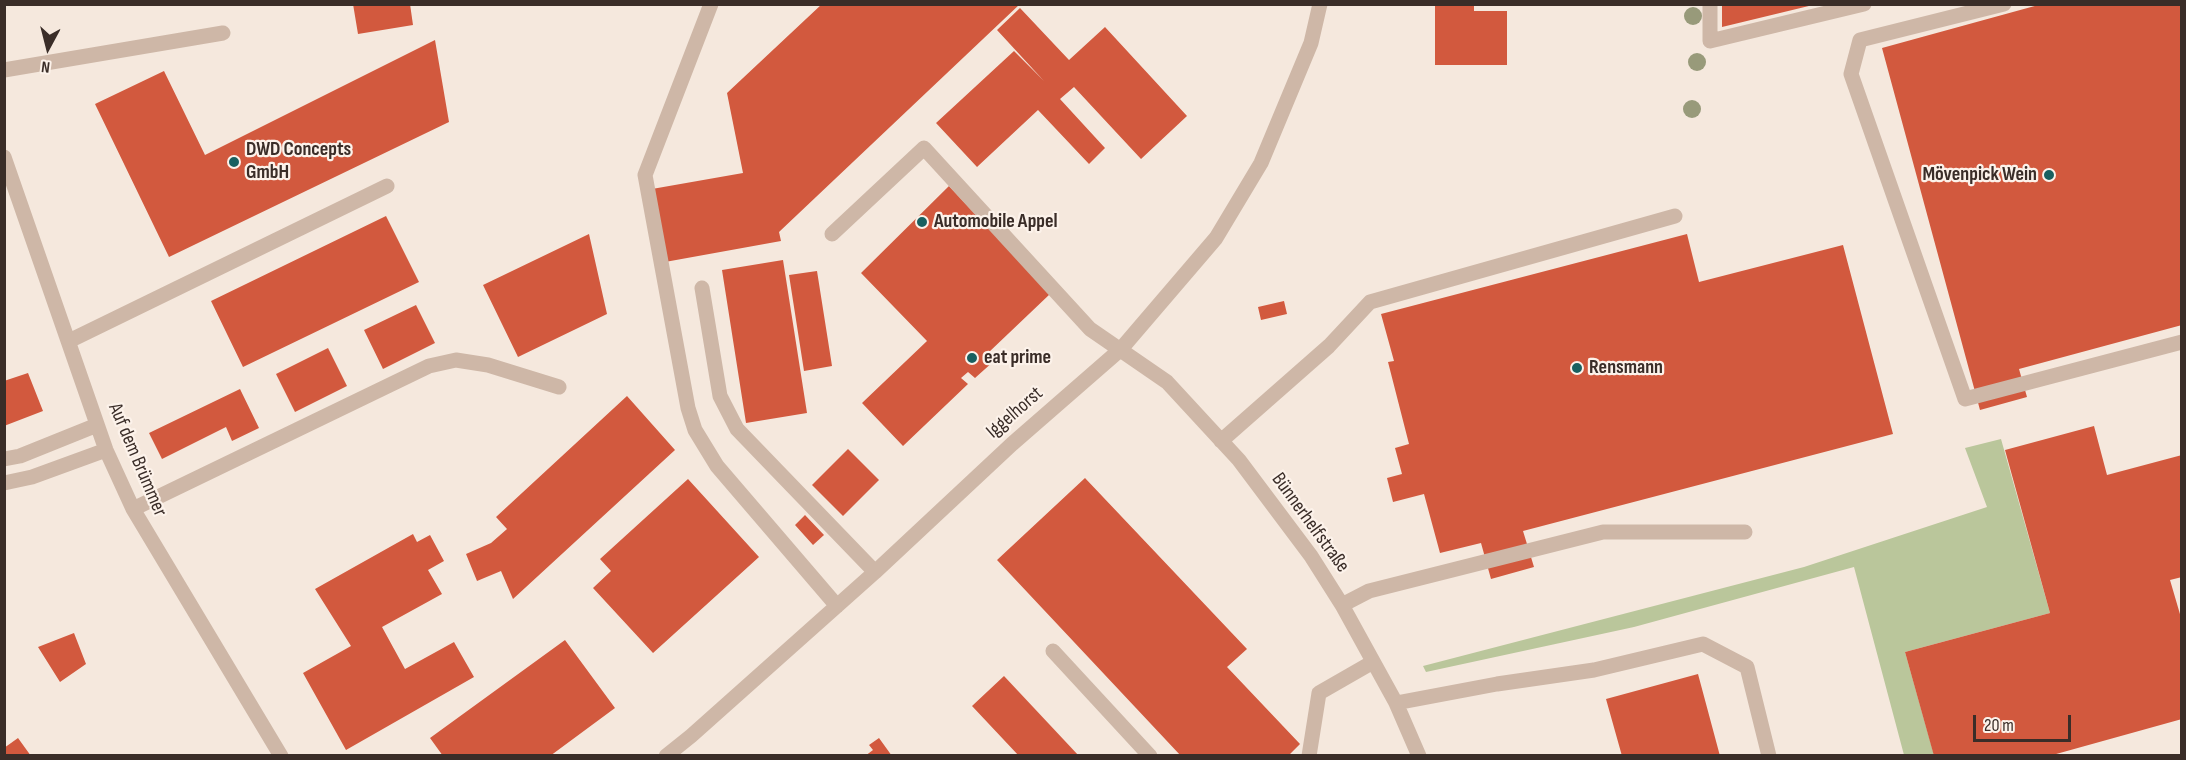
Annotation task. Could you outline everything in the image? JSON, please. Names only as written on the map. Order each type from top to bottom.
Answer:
[{"type":"street","points":[[711,4],[645,175],[688,408],[695,430],[717,466],[837,606]]},
{"type":"street","name":"Iggelhorst","points":[[666,756],[875,572],[1011,444],[1121,349],[1216,238],[1261,163],[1311,43],[1320,4]]},
{"type":"street","points":[[1710,4],[1710,40],[1864,4]]},
{"type":"street","points":[[2004,4],[1860,40],[1851,74],[1965,399],[2181,342]]},
{"type":"street","points":[[4,70],[223,33]]},
{"type":"street","name":"Bünnerhelfstraße","points":[[832,234],[924,148],[1090,329],[1167,382],[1221,441],[1311,556],[1342,605],[1396,703],[1419,756]]},
{"type":"street","name":"Auf dem Brümmer","points":[[4,157],[106,450],[133,509],[280,756]]},
{"type":"street","points":[[69,341],[387,186]]},
{"type":"street","points":[[1221,441],[1329,346],[1370,302],[1675,216]]},
{"type":"street","points":[[702,288],[720,396],[736,429],[875,572]]},
{"type":"street","points":[[133,509],[429,366],[456,360],[488,365],[559,387]]},
{"type":"street","points":[[4,459],[20,456],[97,425]]},
{"type":"street","points":[[4,483],[32,477],[106,450]]},
{"type":"street","points":[[1342,605],[1369,591],[1603,532],[1745,532]]},
{"type":"street","points":[[1396,703],[1497,684],[1594,670],[1703,644],[1747,667],[1769,756]]},
{"type":"street","points":[[1053,651],[1150,756]]},
{"type":"street","points":[[1309,756],[1319,693],[1373,662]]},
{"type":"green space","points":[[2001,439],[2050,613],[1905,652],[1934,755],[1904,755],[1854,567],[1634,627],[1426,672],[1423,666],[1804,567],[1987,507],[1965,448]]},
{"type":"building","points":[[353,4],[410,4],[413,25],[358,34]]},
{"type":"building","points":[[822,4],[1020,4],[779,232],[781,241],[665,262],[652,189],[743,173],[727,93]]},
{"type":"building","points":[[1435,4],[1474,4],[1474,11],[1507,11],[1507,65],[1435,65]]},
{"type":"building","points":[[1722,4],[1813,4],[1813,5],[1722,27]]},
{"type":"building","name":"Mövenpick Wein","points":[[2042,4],[2182,4],[2182,325],[2019,369],[2027,397],[1980,410],[1882,48]]},
{"type":"building","points":[[1020,8],[1069,60],[1105,27],[1187,116],[1141,159],[1074,87],[1060,99],[1105,148],[1089,164],[1038,110],[977,167],[936,123],[1014,51],[1044,81],[997,30]]},
{"type":"building","name":"DWD Concepts GmbH","points":[[435,40],[449,122],[169,257],[95,104],[164,71],[205,155]]},
{"type":"building","points":[[949,186],[1050,294],[988,353],[994,361],[975,378],[968,372],[961,378],[968,384],[903,446],[862,403],[927,341],[861,273]]},
{"type":"building","points":[[386,216],[419,282],[243,367],[211,301]]},
{"type":"building","points":[[589,234],[607,314],[518,357],[483,285]]},
{"type":"building","points":[[1687,234],[1699,282],[1843,245],[1893,434],[1523,531],[1534,567],[1491,579],[1481,543],[1440,553],[1424,494],[1393,502],[1387,478],[1402,474],[1395,448],[1409,444],[1388,362],[1394,361],[1381,314]]},
{"type":"building","points":[[783,260],[807,413],[746,423],[722,270]]},
{"type":"building","points":[[817,271],[832,366],[804,371],[789,275]]},
{"type":"building","points":[[1284,301],[1287,314],[1261,320],[1258,307]]},
{"type":"building","points":[[416,305],[435,343],[383,369],[364,330]]},
{"type":"building","points":[[328,348],[347,386],[295,412],[276,374]]},
{"type":"building","points":[[28,373],[43,411],[4,426],[4,381]]},
{"type":"building","points":[[240,389],[259,428],[232,441],[226,427],[162,459],[149,433]]},
{"type":"building","points":[[627,396],[675,450],[513,599],[501,571],[477,581],[466,554],[491,543],[507,529],[496,517]]},
{"type":"building","points":[[2094,426],[2107,475],[2182,455],[2182,577],[2170,580],[2182,621],[2182,719],[2049,756],[1934,756],[1905,652],[2050,613],[2005,450]]},
{"type":"building","points":[[848,449],[879,480],[843,516],[812,485]]},
{"type":"building","points":[[1085,478],[1247,649],[1227,667],[1300,744],[1288,756],[1181,756],[997,560]]},
{"type":"building","points":[[688,479],[759,557],[653,653],[593,588],[611,571],[600,559]]},
{"type":"building","points":[[805,515],[824,535],[813,545],[795,525]]},
{"type":"building","points":[[413,534],[417,542],[430,535],[444,561],[428,570],[442,594],[382,627],[405,669],[454,642],[474,677],[346,750],[303,673],[351,646],[315,589]]},
{"type":"building","points":[[74,633],[86,664],[60,682],[38,647]]},
{"type":"building","points":[[565,640],[615,708],[550,756],[443,756],[430,738]]},
{"type":"building","points":[[1698,674],[1720,756],[1622,756],[1606,699]]},
{"type":"building","points":[[1004,676],[1079,756],[1019,756],[972,706]]},
{"type":"building","points":[[18,738],[31,756],[4,756],[4,748]]},
{"type":"building","points":[[879,738],[892,756],[865,756],[873,750],[869,745]]},
{"type":"place","name":"DWD Concepts GmbH","points":[[234,162]]},
{"type":"place","name":"Mövenpick Wein","points":[[2049,175]]},
{"type":"place","name":"Automobile Appel","points":[[922,222]]},
{"type":"place","name":"eat prime","points":[[972,358]]},
{"type":"place","name":"Rensmann","points":[[1577,368]]}]
